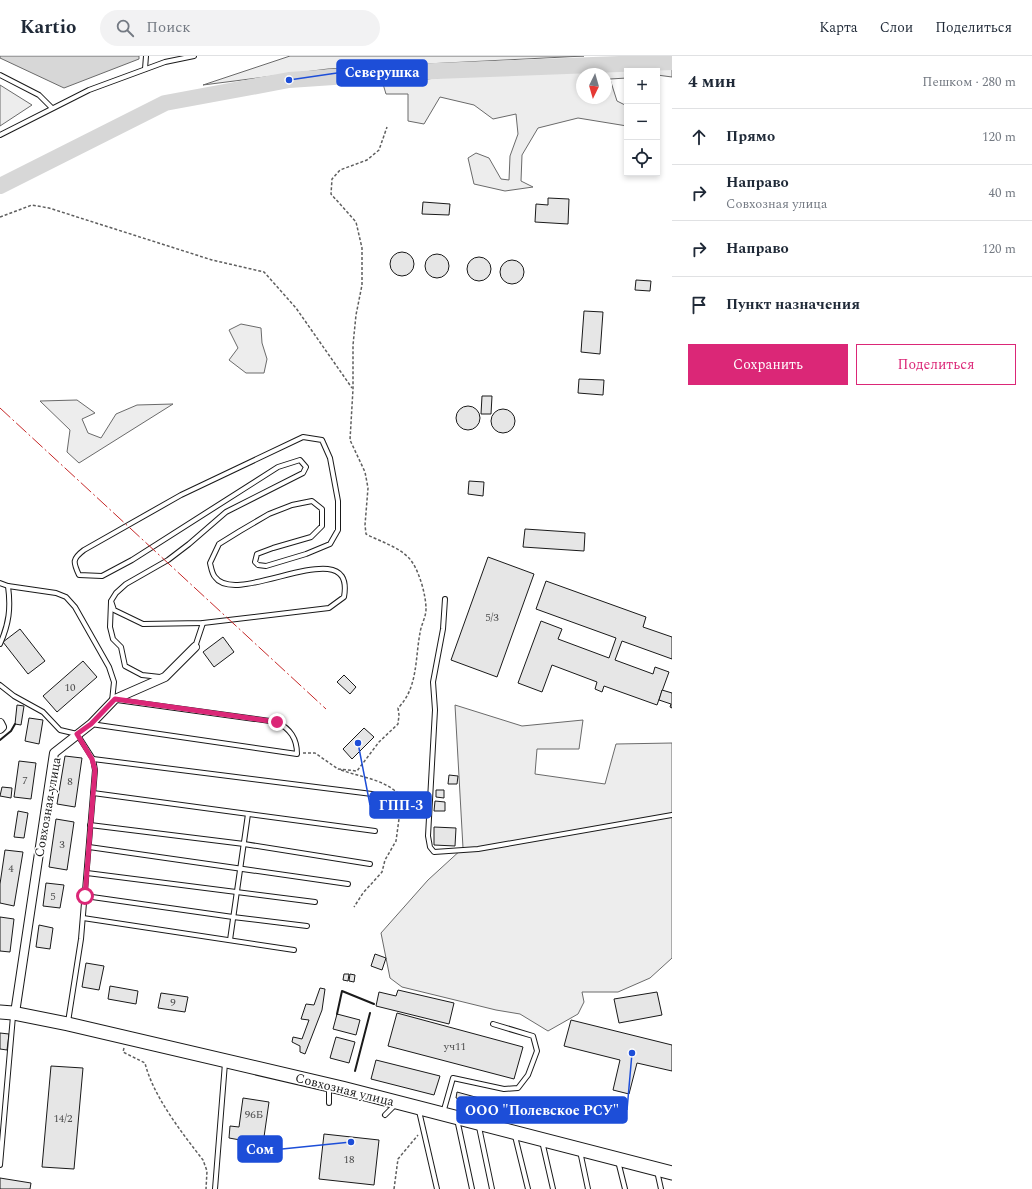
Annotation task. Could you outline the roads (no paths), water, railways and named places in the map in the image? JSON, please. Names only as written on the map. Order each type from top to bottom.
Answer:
[{"type":"main road","name":"Совхозная улица","points":[[9,1013],[68,1024],[329,1085],[672,1173]]},
{"type":"street","name":"Совхозная улица","points":[[9,1013],[54,753],[91,724],[112,702],[164,677],[195,647]]},
{"type":"street","points":[[0,723],[2,727],[0,729]]},
{"type":"lane","points":[[145,69],[146,56]]},
{"type":"lane","points":[[0,135],[89,90],[145,69],[194,56]]},
{"type":"lane","points":[[0,75],[39,95],[52,108]]},
{"type":"lane","points":[[111,601],[114,610],[143,624],[203,623],[329,608],[344,597],[345,589],[343,579],[333,570],[317,568],[260,582],[240,585],[224,584],[215,578],[210,563],[219,544],[240,530],[269,514],[292,505],[312,501],[322,509],[322,526],[311,537],[257,554],[255,562],[258,566],[266,566],[306,554],[330,544],[338,530],[338,501],[330,458],[322,440],[303,437],[180,495],[76,556],[74,564],[79,576],[102,576],[132,560],[278,467],[300,460],[306,468],[303,473],[226,512],[168,560],[126,584],[116,592],[111,601],[110,627],[113,639],[121,647],[125,666],[142,675],[164,677]]},
{"type":"lane","points":[[0,583],[8,586],[56,592],[66,598],[75,607],[109,667],[114,682],[112,702],[277,722],[287,727],[293,735],[297,746],[297,754],[91,724]]},
{"type":"lane","points":[[0,644],[8,626],[11,603],[8,586]]},
{"type":"lane","points":[[445,599],[443,629],[433,682],[435,710],[428,836],[430,847],[434,852],[478,849],[672,815]]},
{"type":"lane","points":[[195,647],[203,623]]},
{"type":"lane","points":[[0,685],[14,696],[43,712],[60,730],[77,734],[92,759],[95,770],[83,918],[68,1024]]},
{"type":"lane","points":[[92,759],[372,794]]},
{"type":"lane","points":[[93,793],[375,831]]},
{"type":"lane","points":[[230,940],[248,814]]},
{"type":"lane","points":[[90,824],[244,844],[370,864]]},
{"type":"lane","points":[[89,847],[348,884]]},
{"type":"lane","points":[[87,873],[314,902]]},
{"type":"lane","points":[[85,896],[307,926]]},
{"type":"lane","points":[[83,918],[294,950]]},
{"type":"lane","points":[[0,1165],[9,1013]]},
{"type":"lane","points":[[472,1189],[450,1115],[453,1078],[504,1089],[518,1088],[528,1075],[537,1051],[533,1036],[493,1024]]},
{"type":"lane","points":[[215,1189],[225,1061]]},
{"type":"lane","points":[[329,1085],[329,1103]]},
{"type":"lane","points":[[385,1115],[398,1102]]},
{"type":"lane","points":[[418,1107],[437,1189]]},
{"type":"lane","points":[[478,1122],[492,1189]]},
{"type":"lane","points":[[514,1132],[528,1189]]},
{"type":"lane","points":[[542,1139],[553,1189]]},
{"type":"lane","points":[[580,1149],[588,1189]]},
{"type":"lane","points":[[618,1158],[625,1189]]},
{"type":"lane","points":[[656,1168],[661,1189]]},
{"type":"waterway","points":[[0,186],[165,103],[289,80],[408,72],[672,62]]},
{"type":"place","name":"Северушка","points":[[289,80]]},
{"type":"place","name":"ГПП-3","points":[[358,743]]},
{"type":"place","name":"ООО \"Полевское РСУ\"","points":[[632,1053]]},
{"type":"place","name":"Сом","points":[[351,1142]]}]
